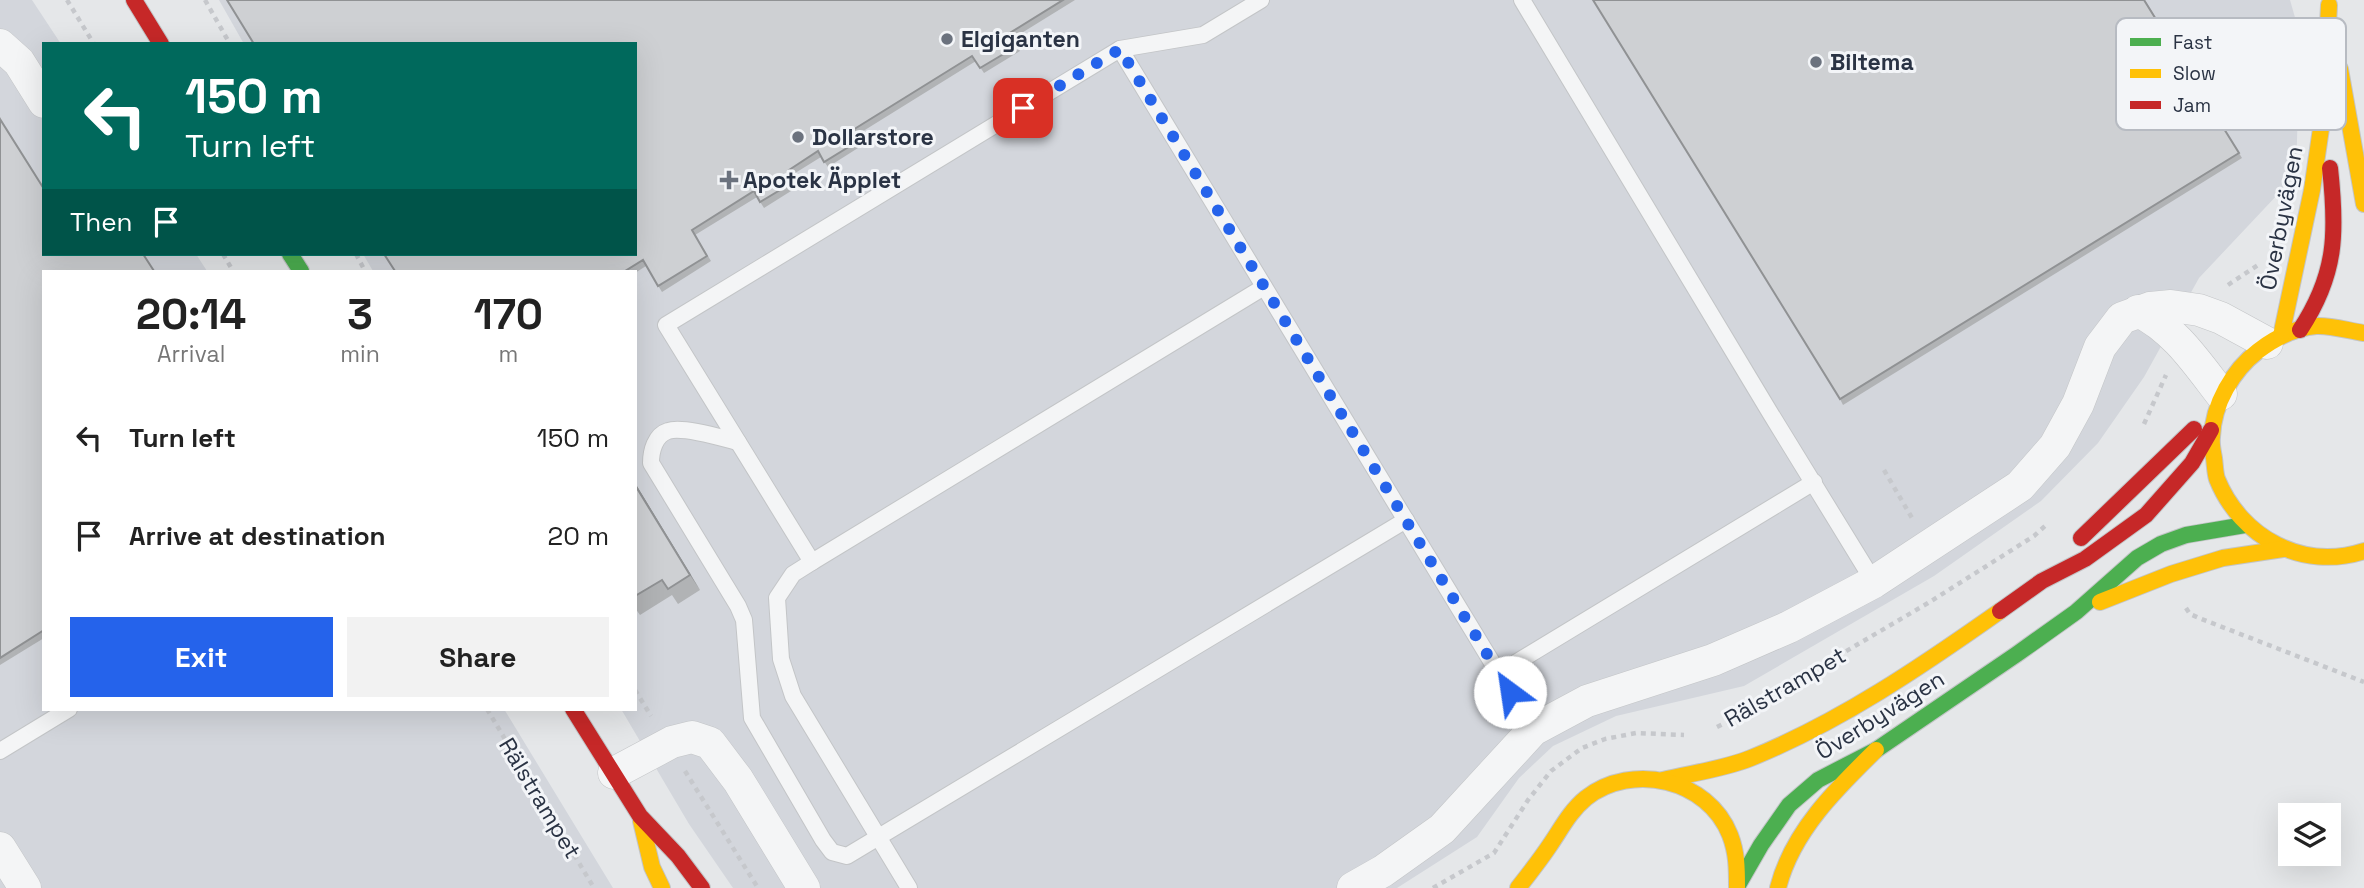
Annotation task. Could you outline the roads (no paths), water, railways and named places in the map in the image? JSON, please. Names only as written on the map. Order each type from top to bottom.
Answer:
[{"type":"main road","points":[[134,0],[160,42]]},
{"type":"main road","name":"Överbyvägen","points":[[2346,100],[2364,204]]},
{"type":"main road","name":"Överbyvägen","points":[[2274,340],[2312,190],[2321,130]]},
{"type":"main road","name":"Överbyvägen","points":[[2300,330],[2314,312],[2329,279],[2333,257],[2332,183],[2326,130]]},
{"type":"main road","name":"Överbyvägen","points":[[2042,581],[2083,536],[2218,403],[2240,365],[2274,340],[2300,330],[2321,327],[2364,333]]},
{"type":"main road","name":"Överbyvägen","points":[[2218,403],[2211,430],[2214,471],[2221,491],[2245,525],[2283,550],[2301,555],[2340,557],[2364,551]]},
{"type":"main road","name":"Överbyvägen","points":[[1663,780],[1748,760],[1813,731],[1946,649],[2042,581],[2085,559],[2146,515],[2192,463],[2211,430]]},
{"type":"main road","name":"Överbyvägen","points":[[1737,886],[1790,805],[1818,780],[1876,750],[2076,612],[2137,558],[2161,544],[2186,535],[2245,525]]},
{"type":"main road","name":"Överbyvägen","points":[[2076,612],[2171,574],[2223,558],[2283,550]]},
{"type":"main road","points":[[574,711],[640,816],[678,856],[702,888]]},
{"type":"main road","points":[[1778,888],[1779,880],[1799,838],[1851,773],[1876,750]]},
{"type":"main road","name":"Överbyvägen","points":[[1518,888],[1563,822],[1582,800],[1606,785],[1634,778],[1663,780],[1691,790],[1704,799],[1725,823],[1737,853],[1737,886]]},
{"type":"main road","points":[[640,816],[652,867],[662,888]]},
{"type":"main road","name":"Överbyvägen","points":[[1549,872],[1556,835]]},
{"type":"street","points":[[0,45],[19,62],[42,99]]},
{"type":"street","points":[[1353,888],[1383,872],[1442,829],[1533,730],[1587,701],[1713,660],[1790,627],[1874,582],[2020,486],[2055,446],[2078,404],[2100,347],[2122,318],[2138,311],[2171,306],[2199,310],[2274,340]]},
{"type":"street","points":[[2138,311],[2157,320],[2180,343],[2218,403]]},
{"type":"street","points":[[614,773],[668,744],[692,737],[710,743],[738,780],[804,888]]},
{"type":"street","points":[[0,848],[25,888]]},
{"type":"lane","points":[[812,562],[666,325],[1120,49],[1203,35],[1261,0]]},
{"type":"lane","points":[[1522,0],[1586,110],[1874,582]]},
{"type":"lane","points":[[1120,49],[1533,730]]},
{"type":"lane","points":[[909,888],[793,696],[782,659],[777,598],[793,574],[1264,287]]},
{"type":"lane","points":[[738,442],[680,430],[667,431],[656,440],[651,453],[651,463],[738,606],[747,634],[752,718],[823,840],[832,852],[847,856],[1406,520]]},
{"type":"lane","points":[[1499,673],[1814,482]]},
{"type":"lane","points":[[0,751],[66,711]]},
{"type":"place","name":"Elgiganten","points":[[947,39]]},
{"type":"place","name":"Biltema","points":[[1816,62]]},
{"type":"place","name":"Dollarstore","points":[[798,137]]},
{"type":"place","name":"Apotek Äpplet","points":[[729,180]]}]
